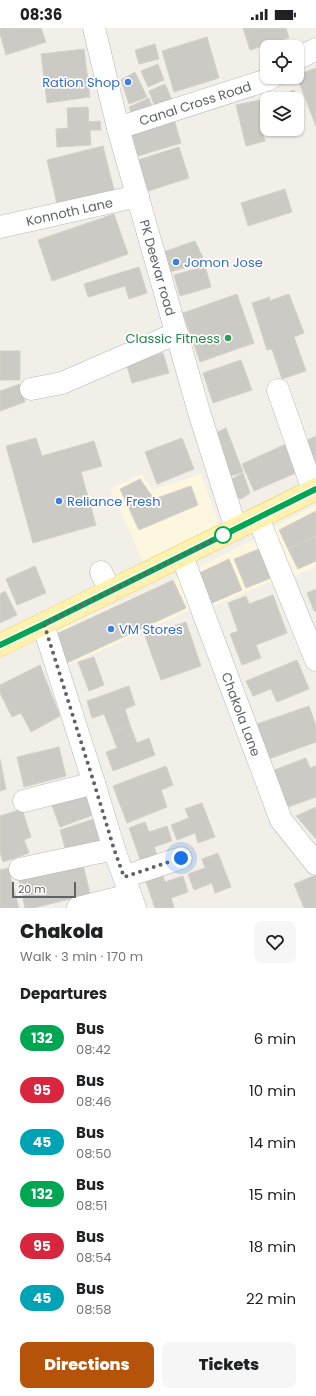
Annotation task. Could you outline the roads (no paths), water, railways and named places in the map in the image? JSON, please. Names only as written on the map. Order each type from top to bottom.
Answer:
[{"type":"main road","points":[[0,645],[44,624],[105,582],[182,556],[315,490]]},
{"type":"street","name":"PK Deevar road","points":[[94,28],[118,128],[199,412],[236,529]]},
{"type":"street","points":[[304,55],[316,49]]},
{"type":"street","name":"Canal Cross Road","points":[[118,128],[260,82]]},
{"type":"street","name":"Konnoth Lane","points":[[0,227],[138,196]]},
{"type":"street","points":[[30,389],[62,383],[177,332]]},
{"type":"street","points":[[278,390],[315,490]]},
{"type":"street","points":[[258,518],[316,660]]},
{"type":"street","name":"Chakola Lane","points":[[182,556],[281,820],[316,864]]},
{"type":"street","points":[[44,624],[129,893]]},
{"type":"street","points":[[24,801],[94,783]]},
{"type":"street","points":[[20,869],[114,849]]},
{"type":"street","points":[[78,908],[129,893],[181,858]]},
{"type":"place","name":"Ration Shop","points":[[128,82]]},
{"type":"place","name":"Jomon Jose","points":[[176,262]]},
{"type":"place","name":"Classic Fitness","points":[[228,338]]},
{"type":"place","name":"Reliance Fresh","points":[[59,501]]},
{"type":"place","name":"VM Stores","points":[[111,629]]}]
